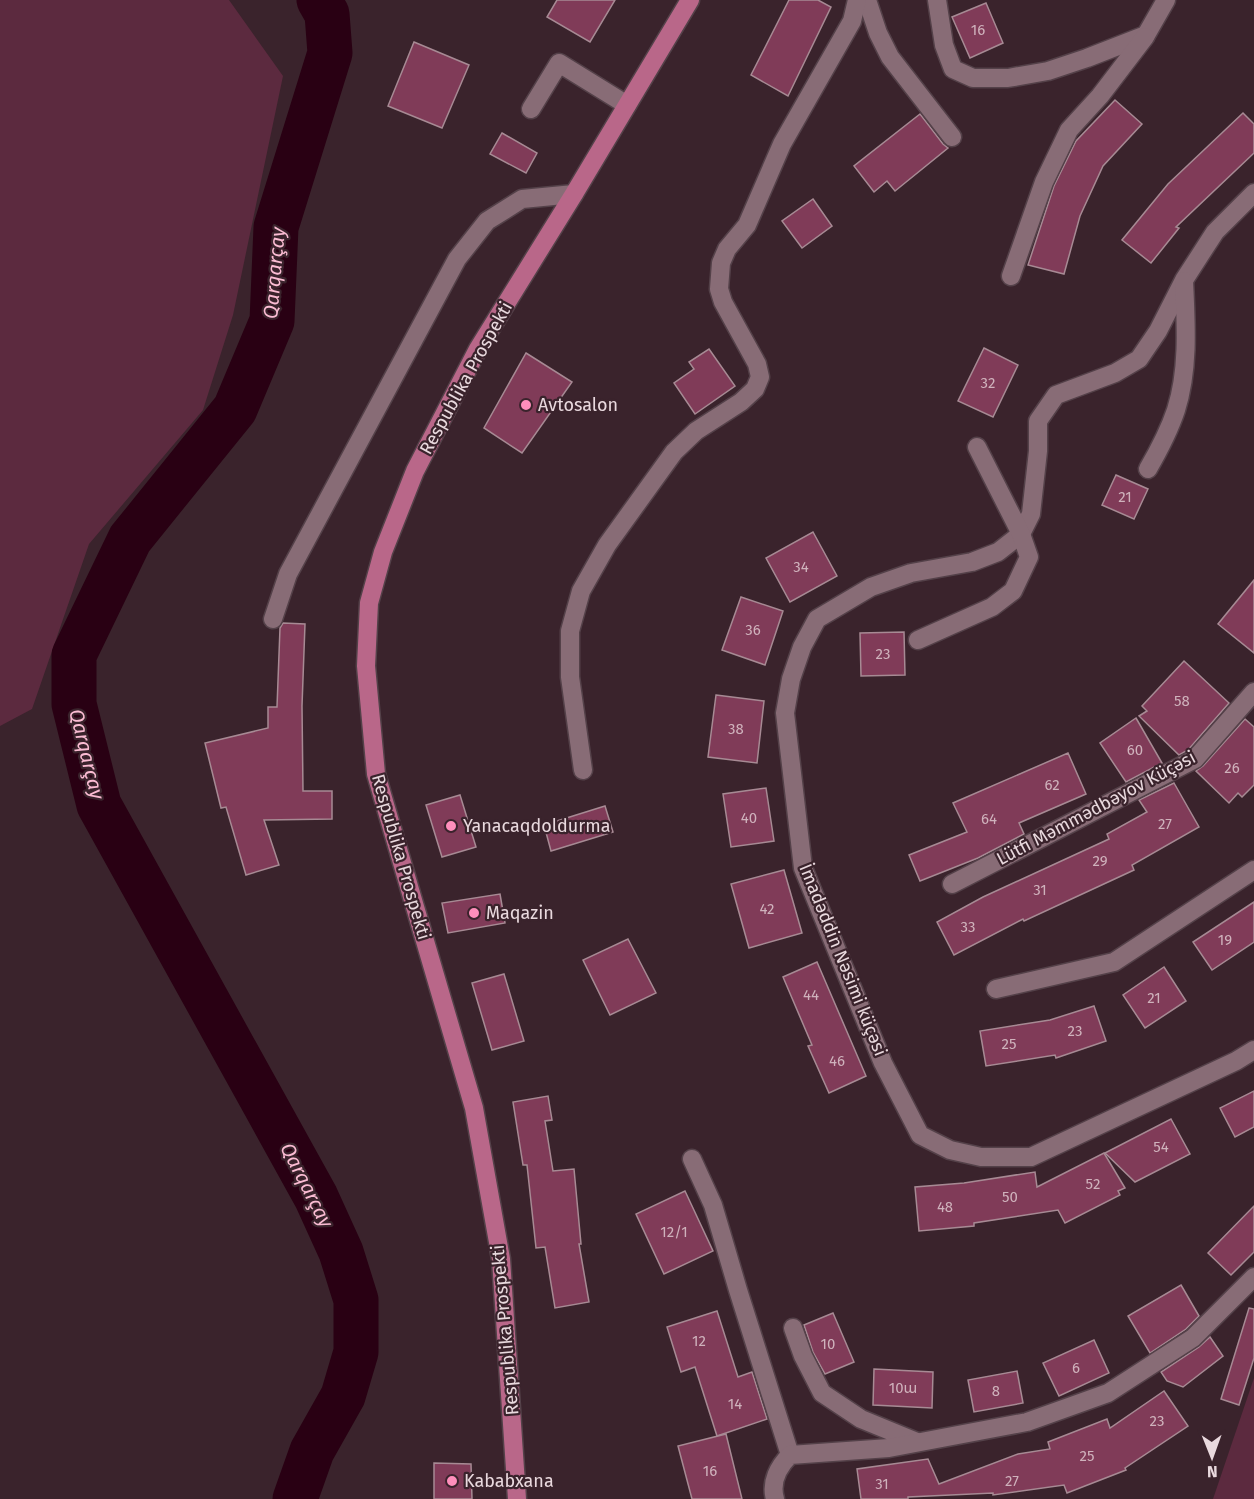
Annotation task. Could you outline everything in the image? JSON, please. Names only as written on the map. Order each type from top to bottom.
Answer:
[{"type":"main road","name":"Respublika Prospekti","points":[[517,1499],[501,1259],[474,1108],[376,774],[366,655],[369,603],[383,552],[416,471],[478,349],[690,0]]},
{"type":"street","points":[[584,770],[570,677],[570,631],[581,591],[608,545],[674,452],[696,431],[741,402],[755,389],[760,377],[757,364],[723,302],[719,290],[721,263],[727,249],[747,225],[782,144],[852,21],[857,0]]},
{"type":"street","points":[[867,0],[878,33],[890,57],[952,136]]},
{"type":"street","points":[[937,0],[944,45],[953,69],[973,78],[1008,78],[1048,71],[1146,35]]},
{"type":"street","points":[[1011,276],[1044,182],[1069,130],[1100,96],[1146,35],[1166,0]]},
{"type":"street","points":[[531,108],[559,63],[627,105]]},
{"type":"street","points":[[1021,534],[1031,514],[1038,451],[1038,421],[1056,395],[1115,373],[1139,359],[1158,332],[1184,280],[1215,232],[1254,193]]},
{"type":"street","points":[[273,620],[288,574],[457,259],[487,221],[522,199],[574,194]]},
{"type":"street","points":[[1148,469],[1166,436],[1176,410],[1183,381],[1186,331],[1184,280]]},
{"type":"street","points":[[918,640],[992,607],[1013,591],[1029,557],[1021,534],[977,447]]},
{"type":"street","name":"İmadəddin Nəsimi küçəsi","points":[[1021,534],[998,552],[972,562],[911,573],[871,587],[817,619],[802,647],[791,678],[785,713],[804,868],[883,1063],[920,1135],[950,1150],[981,1157],[1031,1157],[1236,1061],[1254,1050]]},
{"type":"street","name":"Lütfi Məmmədbəyov Küçəsi","points":[[952,884],[1195,759],[1254,692]]},
{"type":"street","points":[[996,989],[1114,962],[1254,870]]},
{"type":"street","points":[[692,1159],[713,1205],[790,1455]]},
{"type":"street","points":[[775,1499],[778,1468],[790,1455],[888,1448],[1027,1422],[1108,1393],[1193,1338],[1254,1277]]},
{"type":"street","points":[[793,1328],[803,1356],[822,1393],[861,1419],[917,1442]]},
{"type":"shaded area","points":[[0,0],[229,0],[283,76],[233,315],[203,410],[89,544],[32,709],[0,726]]},
{"type":"shaded area","points":[[1254,1378],[1254,1499],[1213,1499]]},
{"type":"building","points":[[557,0],[615,0],[590,42],[547,17]]},
{"type":"building","points":[[789,0],[818,0],[831,7],[788,96],[751,75]]},
{"type":"building","points":[[986,3],[1003,43],[970,58],[952,17]]},
{"type":"building","points":[[414,42],[469,65],[442,128],[388,106]]},
{"type":"building","points":[[1115,100],[1142,124],[1103,166],[1080,216],[1064,274],[1028,265],[1054,186],[1076,141]]},
{"type":"building","points":[[1243,113],[1254,124],[1254,153],[1176,227],[1179,228],[1151,263],[1122,240],[1168,184]]},
{"type":"building","points":[[920,114],[948,148],[895,191],[887,181],[874,192],[854,166]]},
{"type":"building","points":[[502,133],[537,153],[526,173],[490,154]]},
{"type":"building","points":[[813,199],[832,226],[802,248],[782,221]]},
{"type":"building","points":[[984,348],[1018,365],[993,417],[958,401]]},
{"type":"building","points":[[709,349],[735,386],[695,414],[674,383],[694,369],[689,362]]},
{"type":"building","name":"Avtosalon","points":[[526,353],[572,382],[522,453],[484,428]]},
{"type":"building","points":[[1116,475],[1148,489],[1134,519],[1102,505]]},
{"type":"building","points":[[813,532],[837,576],[790,602],[766,558]]},
{"type":"building","points":[[1254,580],[1254,653],[1218,624]]},
{"type":"building","points":[[741,597],[783,611],[765,665],[722,650]]},
{"type":"building","points":[[283,623],[305,624],[302,706],[303,791],[332,791],[332,819],[264,820],[279,865],[246,875],[226,807],[221,808],[205,743],[268,728],[268,707],[277,707],[280,628]]},
{"type":"building","points":[[904,632],[905,675],[861,676],[860,633]]},
{"type":"building","points":[[1184,661],[1229,703],[1188,750],[1179,755],[1139,716],[1147,711],[1142,706]]},
{"type":"building","points":[[716,695],[764,701],[757,763],[708,757]]},
{"type":"building","points":[[1136,718],[1162,763],[1126,782],[1100,743]]},
{"type":"building","points":[[1245,719],[1254,727],[1254,785],[1242,797],[1238,793],[1229,803],[1196,771]]},
{"type":"building","points":[[1068,753],[1086,794],[1019,823],[1024,834],[978,858],[920,881],[909,855],[967,832],[953,803]]},
{"type":"building","points":[[1174,783],[1199,827],[1132,865],[1134,870],[1024,921],[1023,919],[954,955],[937,922],[983,897],[1109,839],[1107,834],[1147,812],[1139,800]]},
{"type":"building","points":[[766,788],[774,841],[731,847],[723,794]]},
{"type":"building","name":"Yanacaqdoldurma","points":[[460,795],[476,847],[442,857],[426,805]]},
{"type":"building","points":[[605,806],[613,832],[551,851],[544,825]]},
{"type":"building","points":[[784,870],[802,933],[749,948],[731,884]]},
{"type":"building","name":"Maqazin","points":[[500,894],[505,923],[448,933],[442,903]]},
{"type":"building","points":[[1254,902],[1254,942],[1212,970],[1193,942]]},
{"type":"building","points":[[628,939],[656,993],[610,1015],[583,960]]},
{"type":"building","points":[[817,962],[866,1076],[829,1093],[808,1046],[812,1045],[783,977]]},
{"type":"building","points":[[1164,967],[1186,1001],[1145,1028],[1123,995]]},
{"type":"building","points":[[504,974],[524,1041],[492,1050],[472,983]]},
{"type":"building","points":[[1094,1006],[1106,1041],[1056,1058],[1055,1055],[986,1066],[980,1031],[1050,1020]]},
{"type":"building","points":[[1254,1091],[1254,1127],[1235,1137],[1220,1108]]},
{"type":"building","points":[[548,1096],[552,1120],[545,1121],[553,1171],[574,1169],[581,1244],[579,1244],[589,1302],[555,1308],[545,1247],[536,1248],[527,1165],[523,1165],[513,1102]]},
{"type":"building","points":[[1171,1119],[1190,1154],[1135,1182],[1105,1153]]},
{"type":"building","points":[[1104,1153],[1125,1188],[1118,1191],[1120,1195],[1065,1223],[1058,1210],[974,1223],[974,1226],[919,1231],[915,1187],[964,1183],[1035,1172],[1037,1187]]},
{"type":"building","points":[[685,1191],[713,1251],[664,1274],[636,1214]]},
{"type":"building","points":[[1254,1206],[1254,1252],[1231,1275],[1208,1253]]},
{"type":"building","points":[[1181,1285],[1199,1316],[1186,1329],[1150,1353],[1128,1316]]},
{"type":"building","points":[[1249,1308],[1254,1309],[1254,1358],[1239,1405],[1221,1399]]},
{"type":"building","points":[[717,1311],[738,1377],[752,1372],[767,1419],[717,1436],[695,1367],[681,1372],[667,1327]]},
{"type":"building","points":[[833,1313],[854,1362],[825,1374],[813,1352],[804,1325]]},
{"type":"building","points":[[1210,1337],[1223,1356],[1183,1387],[1167,1381],[1161,1372]]},
{"type":"building","points":[[1094,1340],[1109,1373],[1059,1396],[1043,1363]]},
{"type":"building","points":[[874,1369],[933,1372],[932,1408],[873,1405]]},
{"type":"building","points":[[1017,1371],[1023,1403],[974,1412],[968,1380]]},
{"type":"building","points":[[1164,1391],[1188,1426],[1125,1468],[1126,1470],[1067,1493],[1064,1485],[993,1495],[993,1493],[908,1497],[908,1499],[861,1499],[857,1469],[928,1459],[939,1484],[1018,1454],[1050,1449],[1048,1442],[1107,1419],[1110,1428]]},
{"type":"building","points":[[726,1434],[742,1499],[692,1499],[678,1446]]},
{"type":"building","name":"Kababxana","points":[[434,1463],[471,1464],[472,1499],[434,1499]]},
{"type":"waterway","name":"Qarqarçay","points":[[295,1499],[312,1451],[343,1396],[356,1352],[356,1300],[341,1252],[316,1197],[99,805],[74,704],[74,655],[130,539],[235,409],[272,321],[276,227],[330,53],[327,14],[319,0]]},
{"type":"place","name":"Avtosalon","points":[[526,405]]},
{"type":"place","name":"Yanacaqdoldurma","points":[[451,826]]},
{"type":"place","name":"Maqazin","points":[[474,913]]},
{"type":"place","name":"Kababxana","points":[[452,1481]]}]
